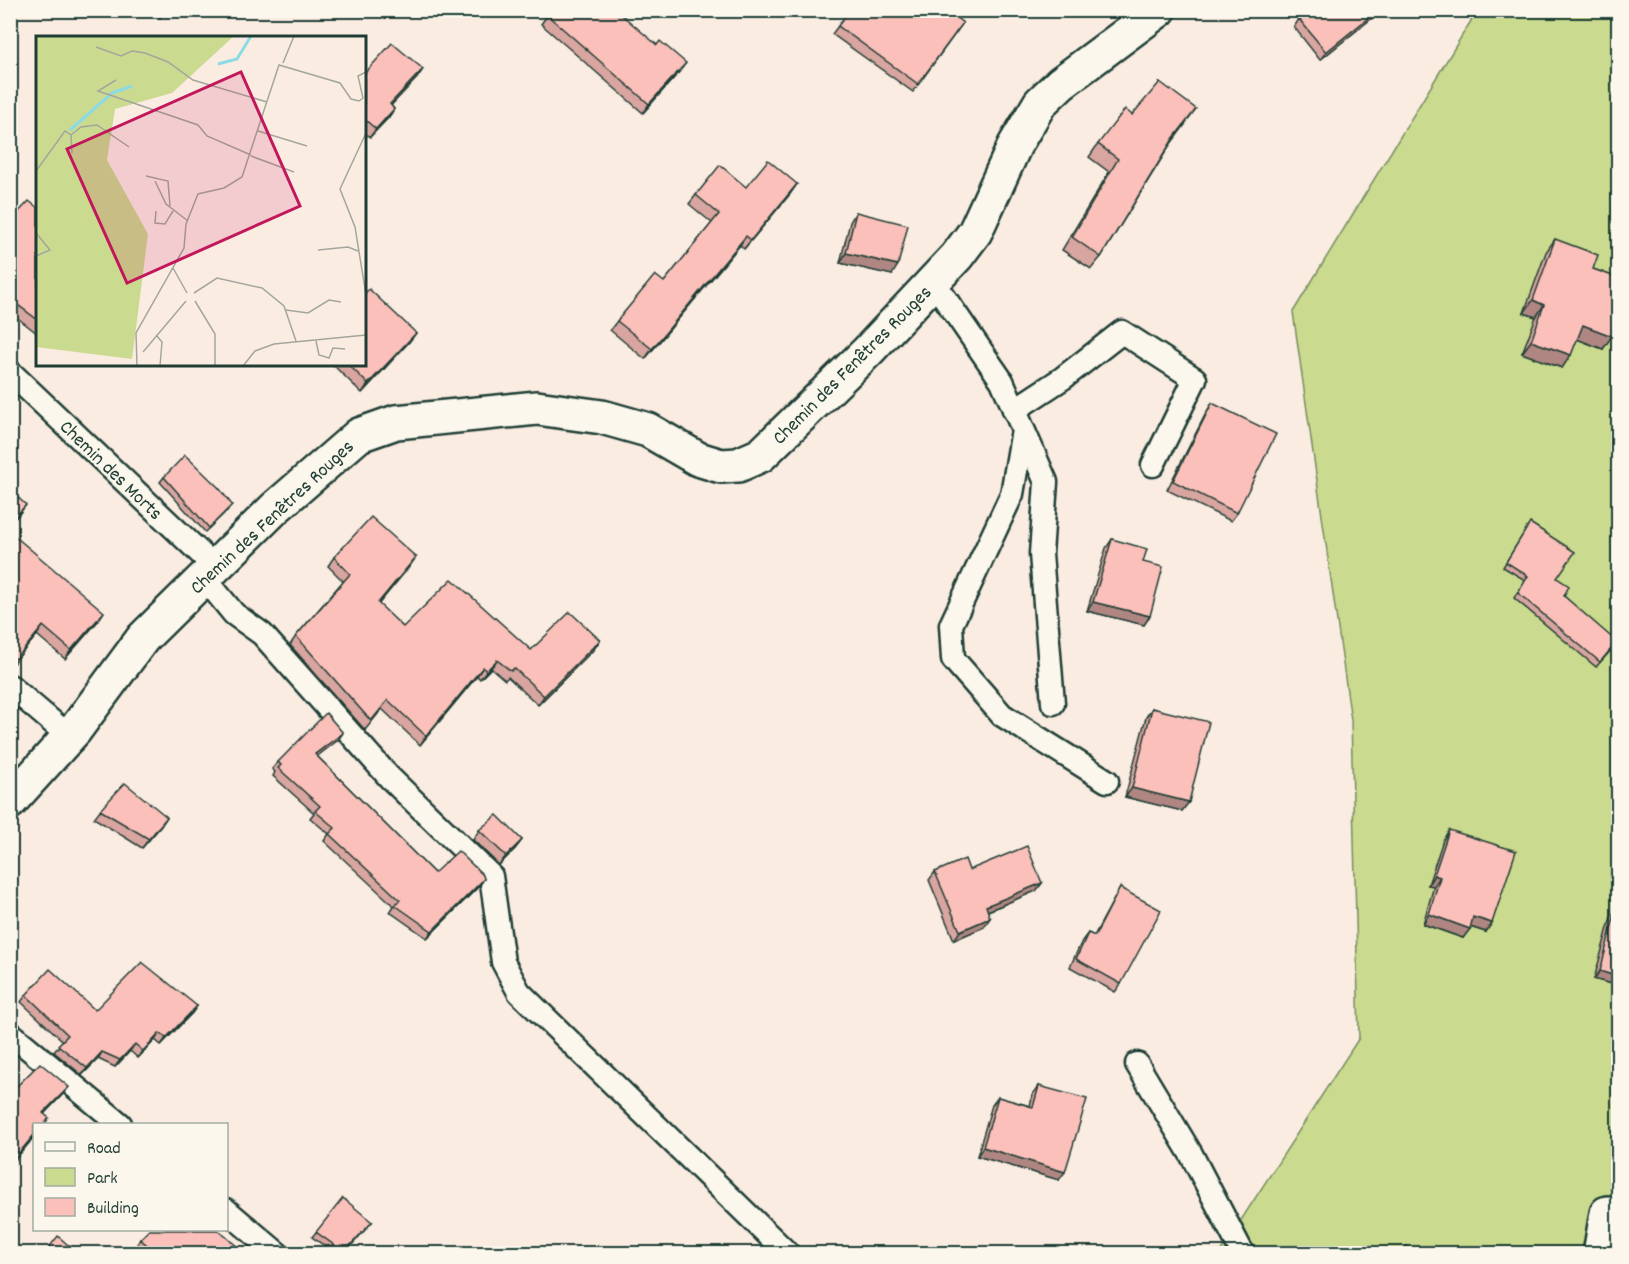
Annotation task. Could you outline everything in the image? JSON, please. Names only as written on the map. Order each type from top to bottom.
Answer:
[{"type":"street","name":"Chemin des Fenêtres Rouges","points":[[10,802],[70,737],[142,638],[209,571],[323,464],[359,435],[396,422],[537,408],[602,417],[648,430],[698,459],[721,466],[738,465],[761,455],[804,415],[933,281],[975,232],[1015,145],[1040,103],[1061,82],[1160,10]]},
{"type":"street","points":[[1600,1254],[1607,1213]]},
{"type":"lane","points":[[933,281],[1002,381],[1046,482],[1041,554],[1053,703]]},
{"type":"lane","points":[[1107,781],[1002,715],[953,659],[951,625],[1012,494],[1019,420],[1063,378],[1122,332],[1195,379],[1154,465]]},
{"type":"lane","name":"Chemin des Morts","points":[[10,372],[209,571],[234,614],[262,634],[389,777],[490,876],[503,962],[519,992],[788,1254]]},
{"type":"lane","points":[[10,686],[70,737]]},
{"type":"lane","points":[[10,1033],[118,1123]]},
{"type":"lane","points":[[1137,1065],[1191,1154],[1244,1254]]},
{"type":"lane","points":[[228,1212],[278,1254]]},
{"type":"green space","points":[[1477,11],[1618,11],[1618,1253],[1219,1254],[1359,1038],[1351,720],[1293,312]]},
{"type":"building","points":[[551,10],[616,10],[657,45],[660,41],[686,63],[649,104],[547,15]]},
{"type":"building","points":[[849,10],[946,10],[963,23],[918,84],[838,26]]},
{"type":"building","points":[[1309,10],[1378,10],[1326,52],[1299,19]]},
{"type":"building","points":[[392,43],[423,69],[390,104],[394,109],[376,129],[366,121],[366,72]]},
{"type":"building","points":[[1160,82],[1196,109],[1173,139],[1101,257],[1072,237],[1118,159],[1098,144],[1125,109],[1132,115]]},
{"type":"building","points":[[768,160],[797,184],[751,240],[746,236],[652,349],[617,321],[655,275],[664,282],[719,214],[696,195],[720,165],[746,187]]},
{"type":"building","points":[[29,201],[36,206],[36,318],[10,299],[10,221]]},
{"type":"building","points":[[856,212],[908,225],[898,265],[846,253]]},
{"type":"building","points":[[1555,239],[1598,255],[1593,269],[1618,278],[1618,318],[1612,336],[1583,325],[1571,355],[1531,341],[1544,305],[1533,300]]},
{"type":"building","points":[[369,289],[416,333],[368,384],[350,366],[366,366],[366,292]]},
{"type":"building","points":[[1212,403],[1276,434],[1237,513],[1173,481]]},
{"type":"building","points":[[185,455],[219,488],[232,505],[209,528],[164,477]]},
{"type":"building","points":[[10,490],[26,505],[10,522]]},
{"type":"building","points":[[371,517],[416,557],[378,603],[403,627],[452,579],[531,650],[570,612],[600,640],[544,696],[514,668],[511,671],[497,660],[486,671],[483,667],[426,736],[388,700],[371,721],[296,636],[350,574],[334,557]]},
{"type":"building","points":[[1530,523],[1575,552],[1557,578],[1569,586],[1564,596],[1617,642],[1600,662],[1518,593],[1528,576],[1506,562]]},
{"type":"building","points":[[10,532],[104,612],[71,650],[43,626],[16,659],[10,654]]},
{"type":"building","points":[[1112,539],[1147,549],[1143,562],[1163,567],[1150,616],[1093,602]]},
{"type":"building","points":[[1152,708],[1209,722],[1189,802],[1132,788]]},
{"type":"building","points":[[326,713],[343,733],[315,754],[434,873],[458,851],[483,875],[484,879],[432,931],[395,905],[400,900],[329,834],[335,828],[315,811],[320,806],[278,768],[281,765],[278,762]]},
{"type":"building","points":[[125,783],[167,817],[149,839],[100,810]]},
{"type":"building","points":[[497,815],[522,840],[506,856],[479,830]]},
{"type":"building","points":[[1449,830],[1516,851],[1492,923],[1473,917],[1470,929],[1429,914],[1440,877],[1434,875]]},
{"type":"building","points":[[1027,846],[1042,883],[986,906],[990,918],[960,931],[935,872],[965,859],[969,870]]},
{"type":"building","points":[[1120,888],[1161,910],[1121,984],[1076,959],[1088,933],[1095,936]]},
{"type":"building","points":[[1616,910],[1618,910],[1618,977],[1600,971]]},
{"type":"building","points":[[142,962],[197,1006],[166,1038],[160,1033],[143,1051],[135,1044],[120,1060],[102,1052],[87,1068],[58,1045],[68,1035],[26,995],[50,969],[95,1010]]},
{"type":"building","points":[[40,1063],[69,1087],[43,1113],[49,1118],[45,1123],[33,1123],[33,1136],[19,1153],[10,1146],[10,1086],[14,1089]]},
{"type":"building","points":[[1039,1086],[1087,1099],[1065,1172],[983,1147],[998,1097],[1033,1107]]},
{"type":"building","points":[[343,1198],[372,1222],[344,1252],[316,1232]]},
{"type":"building","points":[[148,1231],[219,1231],[246,1254],[158,1254],[140,1239]]},
{"type":"building","points":[[58,1236],[78,1254],[44,1254]]},
{"type":"building","points":[[1407,1246],[1415,1254],[1399,1254]]}]
